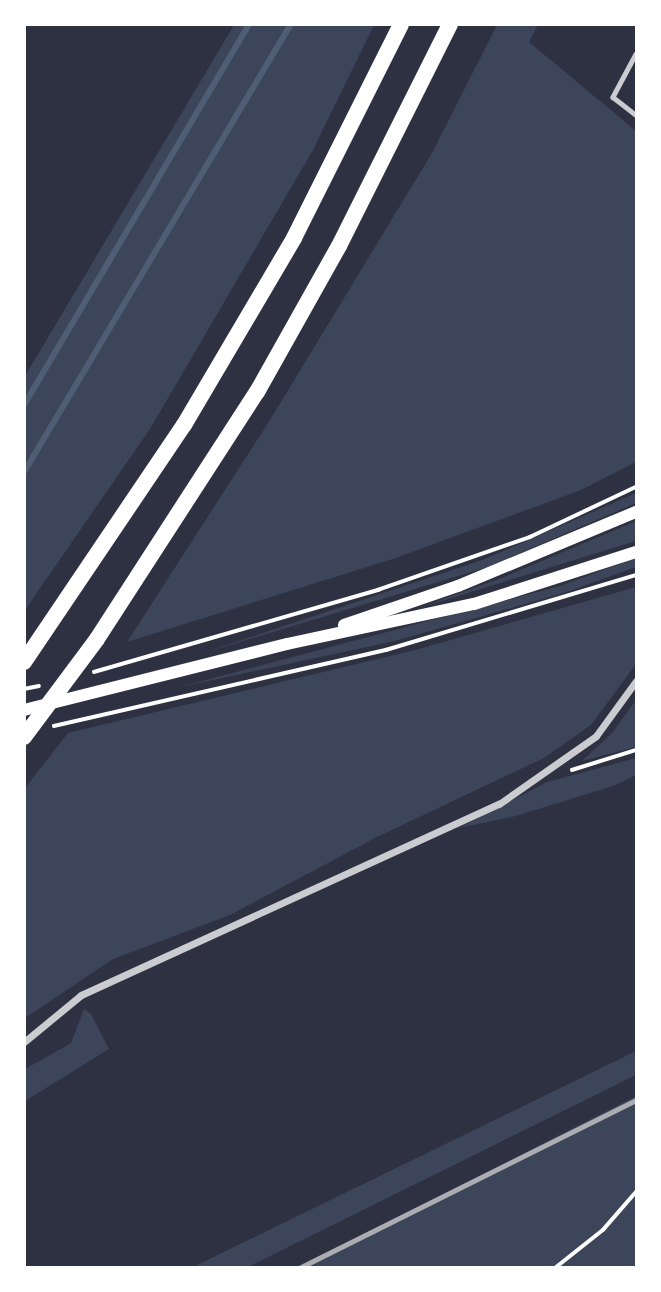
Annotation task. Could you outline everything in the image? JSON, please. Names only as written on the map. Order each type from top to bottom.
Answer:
[{"type":"highway","points":[[24,662],[184,425],[293,238],[401,24]]},
{"type":"highway","points":[[24,737],[97,639],[257,392],[358,211],[450,24]]},
{"type":"main road","points":[[287,644],[458,586],[636,512]]},
{"type":"main road","points":[[24,710],[287,644],[474,604],[636,552]]},
{"type":"street","points":[[24,1042],[81,995],[499,804],[557,767],[596,736],[636,681]]},
{"type":"lane","points":[[636,54],[613,97],[636,115]]},
{"type":"path","points":[[155,657],[481,555],[636,488]]},
{"type":"path","points":[[51,727],[386,650],[636,575]]},
{"type":"path","points":[[557,767],[575,770],[636,750]]},
{"type":"path","points":[[555,1268],[603,1230],[636,1192]]},
{"type":"shaded area","points":[[234,25],[374,25],[313,150],[150,429],[25,610],[25,376]]},
{"type":"shaded area","points":[[497,25],[538,25],[529,42],[636,131],[636,462],[581,490],[396,558],[127,642],[270,420],[432,153]]},
{"type":"shaded area","points":[[636,493],[636,503],[488,567],[200,654],[485,559]]},
{"type":"shaded area","points":[[636,521],[636,541],[416,609],[504,577]]},
{"type":"shaded area","points":[[636,558],[636,567],[564,593],[395,641],[180,687],[560,586]]},
{"type":"shaded area","points":[[636,587],[636,664],[591,725],[544,758],[377,837],[230,915],[113,959],[25,1018],[25,788],[68,733],[419,649]]},
{"type":"shaded area","points":[[636,700],[636,747],[582,761],[613,732]]},
{"type":"shaded area","points":[[636,758],[636,775],[616,785],[516,816],[459,828],[547,782]]},
{"type":"shaded area","points":[[84,1009],[91,1014],[109,1049],[25,1101],[25,1069],[71,1043]]},
{"type":"shaded area","points":[[636,1051],[636,1075],[248,1267],[193,1267]]},
{"type":"shaded area","points":[[636,1096],[636,1267],[298,1268],[591,1119]]},
{"type":"waterway","points":[[24,405],[249,24]]},
{"type":"waterway","points":[[24,472],[291,24]]},
{"type":"railway","points":[[299,1268],[636,1100]]}]
